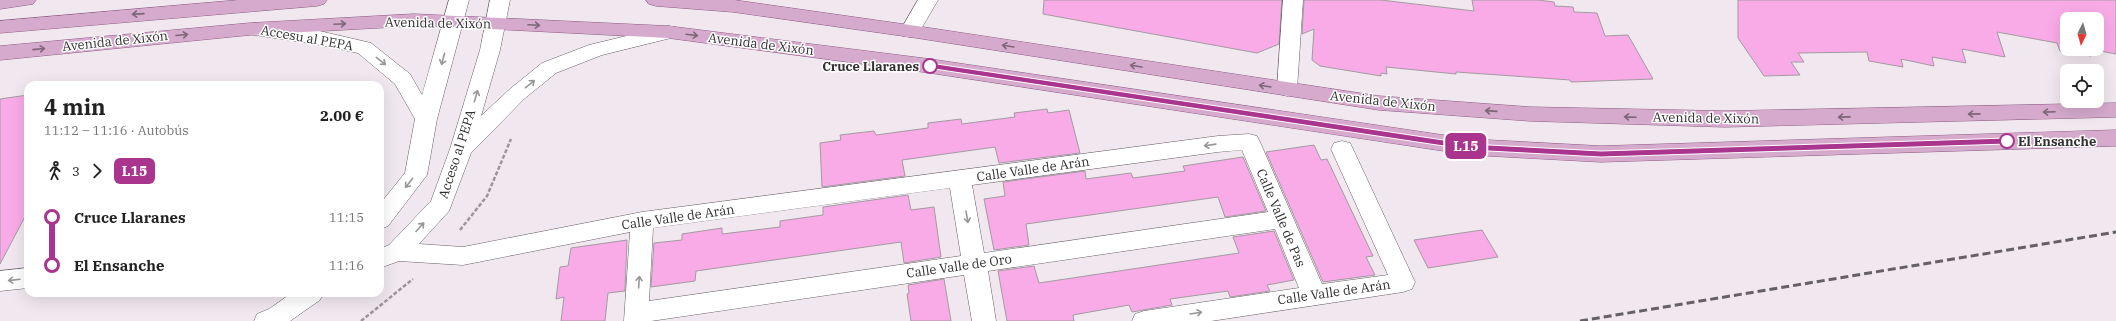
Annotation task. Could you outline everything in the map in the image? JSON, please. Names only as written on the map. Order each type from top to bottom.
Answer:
[{"type":"main road","points":[[0,3],[26,0]]},
{"type":"main road","name":"Avenida de Xixón","points":[[0,27],[110,16],[317,0]]},
{"type":"main road","name":"Avenida de Xixón","points":[[656,0],[724,3],[1380,103],[1530,114],[1725,119],[2116,110]]},
{"type":"main road","name":"Avenida de Xixón","points":[[0,53],[250,29],[414,20],[453,21],[668,32],[930,66],[1470,147],[1601,154],[2116,138]]},
{"type":"street","points":[[384,215],[416,175],[426,119],[459,0]]},
{"type":"street","name":"Acceso al PEPA","points":[[389,256],[441,205],[461,149],[490,50],[500,0]]},
{"type":"street","points":[[910,31],[928,0]]},
{"type":"street","points":[[1287,89],[1293,0]]},
{"type":"street","name":"Accesu al PEPA","points":[[250,29],[315,37],[364,48],[403,79],[426,119]]},
{"type":"street","points":[[461,149],[517,94],[549,68],[596,50],[668,32]]},
{"type":"street","name":"Calle Valle de Arán","points":[[389,256],[463,256],[642,221],[1218,144],[1249,142]]},
{"type":"street","name":"Calle Valle de Pas","points":[[1249,142],[1314,294]]},
{"type":"street","name":"Calle Valle de Arán","points":[[1144,321],[1314,294],[1403,282],[1342,148]]},
{"type":"street","name":"Calle Valle de Arán","points":[[960,179],[984,321]]},
{"type":"street","name":"Calle Valle de Oro","points":[[636,317],[975,264],[1282,219]]},
{"type":"street","points":[[636,317],[642,221]]},
{"type":"street","points":[[0,281],[24,278]]},
{"type":"street","points":[[266,321],[278,316],[305,297]]},
{"type":"building","points":[[1044,0],[1282,0],[1279,44],[1257,53],[1043,14]]},
{"type":"building","points":[[1304,0],[1381,0],[1474,11],[1472,0],[1538,0],[1554,2],[1555,6],[1573,7],[1574,12],[1597,13],[1605,36],[1628,35],[1653,79],[1571,82],[1570,80],[1456,72],[1456,74],[1386,67],[1387,74],[1381,73],[1381,76],[1320,66],[1312,60],[1314,29],[1302,34]]},
{"type":"building","points":[[1738,0],[2116,0],[2116,54],[2104,52],[2104,12],[2060,12],[2060,51],[2057,43],[1997,32],[2005,57],[1962,49],[1966,63],[1932,57],[1934,66],[1901,59],[1903,67],[1869,61],[1867,52],[1798,53],[1804,62],[1791,62],[1800,75],[1764,76],[1738,38]]},
{"type":"building","points":[[24,96],[24,219],[0,264],[0,99]]},
{"type":"building","points":[[1047,109],[1048,113],[1069,110],[1080,153],[999,163],[995,147],[902,160],[905,176],[822,187],[820,143],[841,140],[840,135],[874,131],[876,135],[928,128],[928,123],[961,119],[962,124],[1015,117],[1014,113]]},
{"type":"building","points":[[1314,145],[1321,160],[1327,159],[1373,256],[1366,257],[1375,275],[1323,282],[1266,152]]},
{"type":"building","points":[[1243,157],[1266,211],[1225,217],[1218,197],[1026,224],[1029,245],[994,250],[984,199],[1005,196],[1003,182],[1085,171],[1086,179],[1131,173],[1133,178],[1185,171],[1183,166]]},
{"type":"building","points":[[908,195],[911,210],[934,207],[941,257],[904,263],[901,242],[696,271],[695,281],[651,287],[654,243],[682,240],[682,234],[722,228],[722,234],[780,227],[780,221],[823,215],[823,207]]},
{"type":"building","points":[[1482,230],[1498,257],[1428,268],[1414,240]]},
{"type":"building","points":[[1274,231],[1294,280],[1267,285],[1270,291],[1230,297],[1228,291],[1170,299],[1172,305],[1132,312],[1129,305],[1073,315],[1074,321],[1007,321],[998,271],[1034,266],[1039,283],[1239,253],[1233,237]]},
{"type":"building","points":[[627,240],[625,291],[608,293],[605,321],[561,321],[564,297],[556,299],[560,267],[568,266],[571,248]]},
{"type":"building","points":[[944,279],[951,321],[911,321],[907,294],[909,293],[908,285]]},
{"type":"railway","points":[[1580,321],[2116,232]]},
{"type":"bus line","name":"L15","points":[[930,66],[1470,147],[1601,154],[2007,141]]},
{"type":"place","name":"Cruce Llaranes","points":[[930,66]]},
{"type":"place","name":"El Ensanche","points":[[2007,141]]}]
